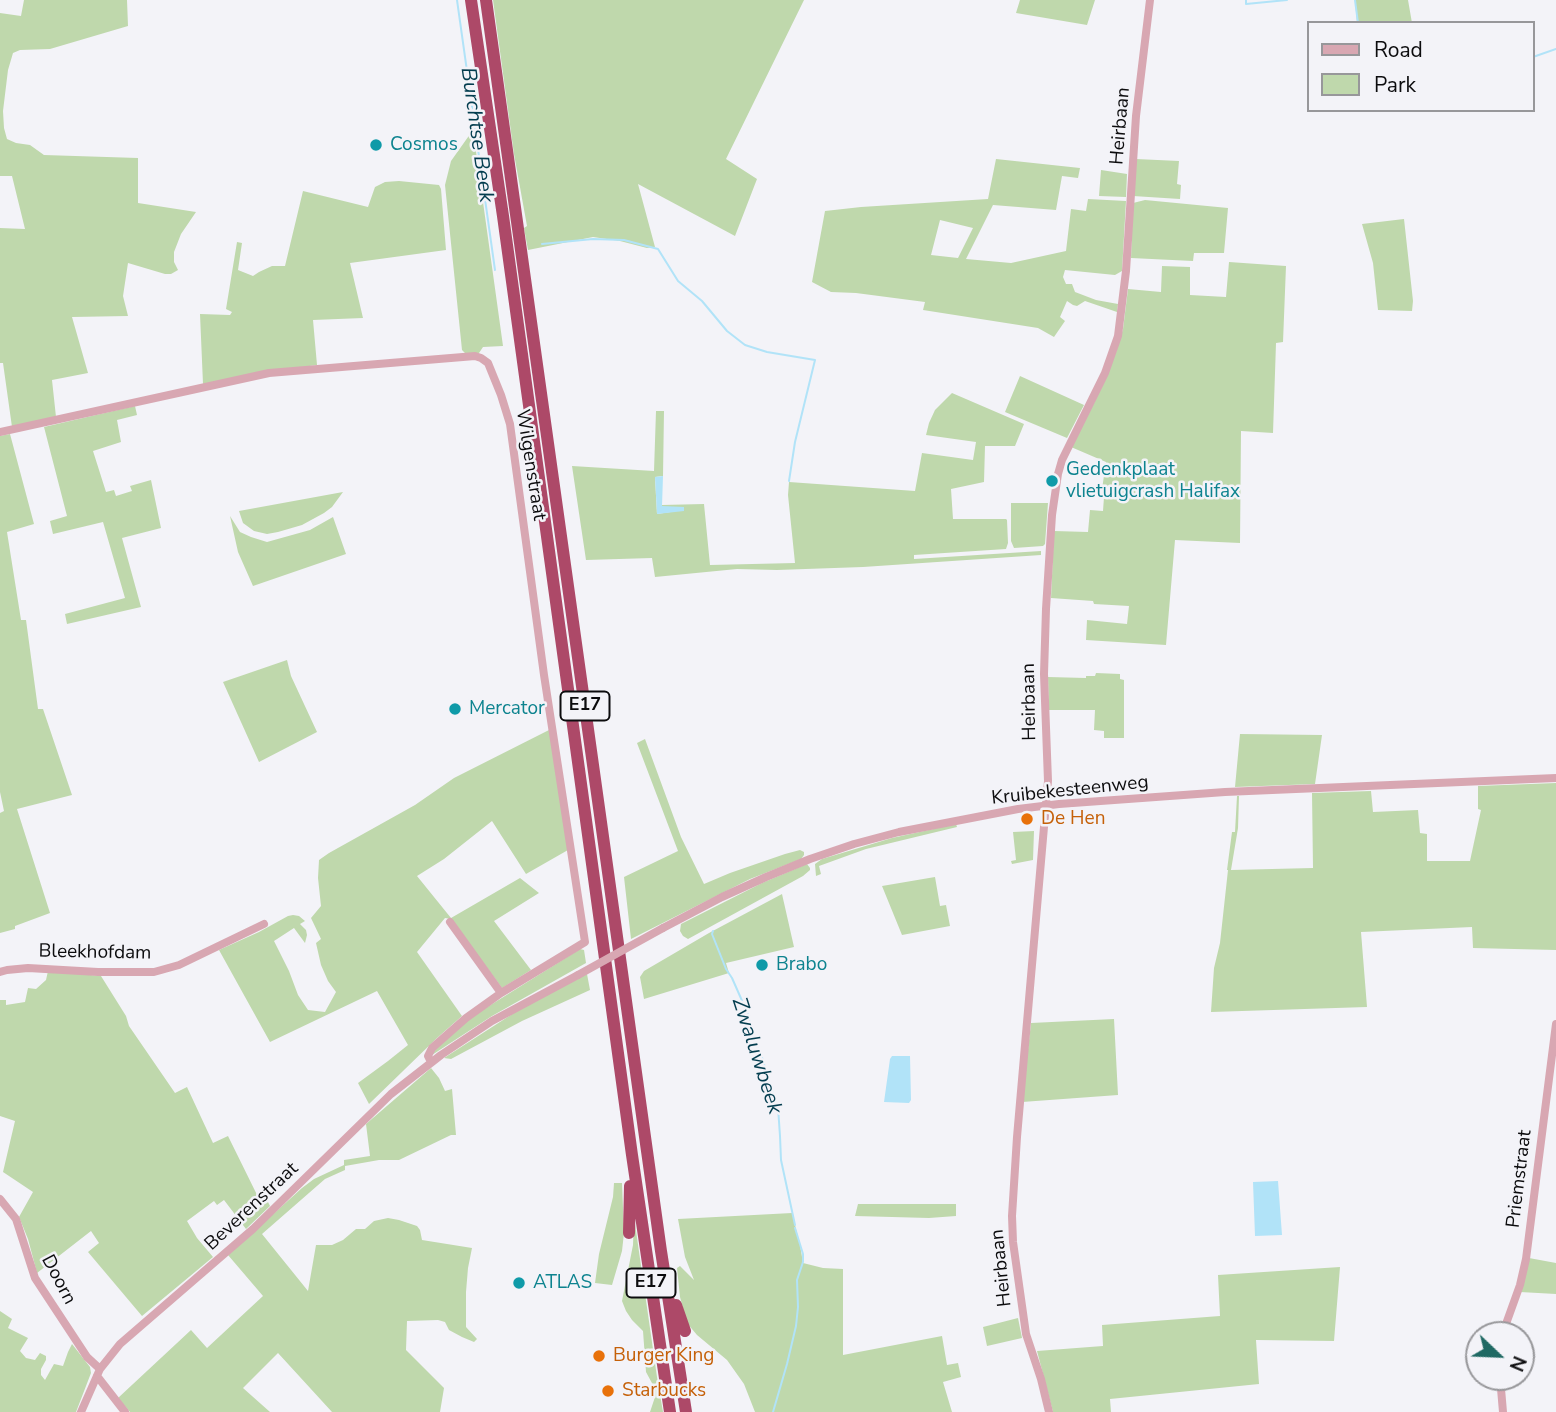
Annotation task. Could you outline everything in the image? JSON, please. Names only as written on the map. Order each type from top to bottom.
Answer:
[{"type":"highway","name":"E17","points":[[471,0],[670,1412]]},
{"type":"highway","name":"E17","points":[[486,0],[661,1251],[686,1412]]},
{"type":"highway","points":[[629,1233],[632,1155]]},
{"type":"highway","points":[[661,1251],[685,1331]]},
{"type":"street","name":"Heirbaan","points":[[1049,1412],[1026,1334],[1012,1216],[1048,781],[1044,674],[1046,609],[1058,474],[1062,460],[1105,373],[1118,336],[1126,271],[1136,117],[1150,0]]},
{"type":"street","name":"Wilgenstraat","points":[[0,432],[269,373],[475,356],[488,363],[510,424],[544,675],[585,942]]},
{"type":"street","name":"Kruibekesteenweg","points":[[578,975],[722,897],[766,877],[854,844],[900,832],[1045,805],[1224,792],[1556,778]]},
{"type":"street","points":[[450,922],[501,993]]},
{"type":"street","name":"Bleekhofdam","points":[[0,972],[28,968],[154,972],[179,965],[264,924]]},
{"type":"street","name":"Beverenstraat","points":[[431,1062],[429,1052],[439,1040],[501,993],[585,942]]},
{"type":"street","name":"Beverenstraat","points":[[82,1412],[98,1373],[120,1344],[253,1229],[391,1094],[431,1062],[492,1021],[578,975]]},
{"type":"street","name":"Priemstraat","points":[[1507,1321],[1526,1259],[1556,1024]]},
{"type":"street","name":"Doorn","points":[[0,1199],[16,1219],[34,1278],[125,1412]]},
{"type":"street","points":[[1501,1391],[1503,1412]]},
{"type":"green space","points":[[24,0],[127,0],[128,26],[50,49],[20,50],[13,53],[3,111],[7,139],[30,145],[44,155],[138,158],[138,203],[196,212],[181,234],[174,252],[174,262],[178,270],[165,274],[128,263],[123,296],[128,316],[72,317],[88,373],[52,380],[56,417],[12,427],[3,363],[0,363],[0,228],[25,229],[12,176],[0,176],[0,13],[21,16]]},
{"type":"green space","points":[[493,0],[804,0],[726,159],[757,179],[735,236],[638,184],[655,247],[647,248],[593,237],[528,250],[524,228],[527,226],[514,154]]},
{"type":"green space","points":[[1020,0],[1095,0],[1087,25],[1016,13]]},
{"type":"green space","points":[[1355,0],[1408,0],[1412,21],[1357,21]]},
{"type":"green space","points":[[473,130],[503,346],[483,347],[479,353],[471,354],[462,350],[445,185],[451,161]]},
{"type":"green space","points":[[996,159],[1080,168],[1078,178],[1062,176],[1056,210],[993,205],[966,259],[1011,263],[1066,251],[1071,209],[1086,211],[1088,199],[1126,201],[1122,271],[1115,275],[1065,270],[1063,277],[1066,284],[1072,284],[1075,292],[1118,304],[1117,312],[1085,301],[1077,306],[1067,301],[1060,317],[1065,321],[1054,337],[1038,328],[923,310],[925,302],[831,292],[812,282],[825,211],[988,199]],"holes":[[[940,220],[973,228],[958,258],[931,255]]]},
{"type":"green space","points":[[1136,159],[1179,161],[1177,184],[1181,185],[1180,199],[1133,196]]},
{"type":"green space","points":[[1101,170],[1127,174],[1126,197],[1099,196]]},
{"type":"green space","points":[[385,182],[439,185],[446,250],[350,263],[363,318],[313,320],[317,365],[203,384],[200,314],[230,315],[232,312],[226,309],[237,242],[242,243],[238,270],[253,276],[272,266],[285,266],[303,191],[368,207],[375,187]]},
{"type":"green space","points":[[1145,200],[1228,208],[1224,253],[1194,253],[1193,261],[1131,258],[1133,203]]},
{"type":"green space","points":[[1404,219],[1412,311],[1378,310],[1373,263],[1362,224]]},
{"type":"green space","points":[[1229,262],[1286,266],[1283,342],[1276,343],[1273,433],[1241,431],[1240,543],[1175,540],[1166,645],[1086,640],[1087,620],[1127,624],[1129,606],[1051,598],[1054,531],[1088,532],[1090,510],[1103,511],[1104,497],[1101,496],[1106,462],[1071,447],[1116,352],[1123,329],[1128,289],[1161,292],[1162,266],[1190,267],[1190,295],[1226,297]]},
{"type":"green space","points":[[1020,376],[1084,405],[1067,438],[1005,412]]},
{"type":"green space","points":[[952,393],[1024,424],[1015,446],[985,446],[984,482],[951,489],[953,519],[1006,519],[1008,543],[1006,549],[914,555],[914,559],[1041,551],[1041,555],[863,567],[737,569],[655,577],[652,558],[586,560],[572,466],[654,471],[656,411],[664,411],[663,476],[655,477],[657,514],[684,510],[684,507],[662,505],[704,504],[710,565],[795,563],[789,482],[915,491],[922,453],[973,460],[976,442],[926,435],[935,410]]},
{"type":"green space","points":[[135,406],[137,415],[117,420],[121,442],[93,451],[106,492],[114,490],[116,496],[132,491],[130,486],[151,480],[161,528],[122,538],[141,607],[67,624],[65,614],[125,598],[103,522],[53,534],[50,521],[67,516],[44,427]]},
{"type":"green space","points":[[10,434],[34,524],[7,532],[21,620],[26,620],[38,709],[43,709],[72,795],[17,809],[50,913],[0,933],[0,813],[4,811],[0,792],[0,436]]},
{"type":"green space","points":[[343,492],[324,513],[302,525],[278,532],[267,534],[254,531],[243,523],[239,511]]},
{"type":"green space","points":[[1011,503],[1048,503],[1043,546],[1014,548],[1011,541]]},
{"type":"green space","points":[[230,516],[240,532],[267,542],[310,530],[333,517],[346,554],[253,586],[238,552]]},
{"type":"green space","points":[[287,660],[291,676],[317,732],[259,762],[223,682]]},
{"type":"green space","points":[[1096,673],[1120,674],[1120,679],[1124,680],[1124,738],[1104,738],[1104,731],[1094,730],[1095,710],[1049,710],[1048,677],[1086,678],[1095,676]]},
{"type":"green space","points":[[551,729],[568,850],[526,874],[492,821],[444,859],[417,876],[451,918],[520,878],[539,893],[494,921],[531,970],[502,988],[451,919],[445,918],[417,952],[462,1016],[369,1104],[358,1083],[408,1045],[377,991],[270,1042],[219,950],[288,916],[299,916],[305,921],[300,924],[306,930],[305,943],[294,928],[274,941],[298,995],[308,1010],[325,1012],[336,992],[321,965],[316,943],[321,939],[311,918],[321,906],[319,860],[415,805],[454,778]]},
{"type":"green space","points":[[1240,734],[1322,735],[1315,784],[1235,787]]},
{"type":"green space","points":[[645,739],[681,837],[704,884],[785,854],[800,850],[804,855],[801,859],[750,879],[631,939],[624,877],[678,851],[637,743]]},
{"type":"green space","points":[[1556,783],[1556,950],[1473,948],[1472,927],[1361,932],[1367,1007],[1211,1012],[1214,968],[1220,943],[1232,832],[1235,832],[1237,796],[1238,828],[1231,870],[1313,868],[1312,793],[1371,791],[1373,812],[1418,810],[1420,833],[1427,834],[1427,861],[1470,861],[1481,810],[1478,809],[1478,786]]},
{"type":"green space","points":[[956,824],[957,827],[866,849],[819,866],[821,874],[816,876],[815,864],[822,859],[892,838]]},
{"type":"green space","points":[[1034,831],[1033,860],[1012,864],[1011,861],[1016,860],[1013,832]]},
{"type":"green space","points":[[807,864],[810,870],[803,876],[688,939],[680,931],[681,924],[762,883]]},
{"type":"green space","points":[[935,877],[940,906],[946,905],[950,926],[902,935],[882,886]]},
{"type":"green space","points":[[782,894],[794,947],[726,963],[729,973],[644,999],[640,977],[644,971]]},
{"type":"green space","points":[[580,949],[584,950],[586,963],[492,1016],[432,1055],[432,1051],[473,1016]]},
{"type":"green space","points":[[48,971],[101,976],[126,1016],[129,1026],[175,1093],[187,1087],[213,1143],[228,1136],[262,1205],[268,1202],[270,1206],[246,1229],[224,1200],[217,1205],[214,1201],[187,1221],[213,1257],[142,1316],[88,1252],[99,1243],[91,1231],[37,1273],[19,1217],[33,1192],[3,1172],[15,1121],[0,1116],[0,1000],[6,1000],[6,1005],[25,1002],[28,988],[36,989],[46,980]]},
{"type":"green space","points":[[587,974],[590,990],[522,1021],[451,1059],[444,1058],[517,1011]]},
{"type":"green space","points":[[1114,1019],[1118,1095],[1022,1102],[1031,1023]]},
{"type":"green space","points":[[431,1068],[445,1091],[452,1089],[456,1135],[399,1160],[379,1160],[345,1166],[345,1170],[325,1179],[262,1234],[308,1291],[316,1245],[332,1245],[356,1229],[365,1229],[374,1221],[388,1218],[399,1220],[417,1226],[422,1240],[472,1248],[466,1292],[466,1327],[477,1339],[474,1342],[462,1337],[449,1330],[445,1322],[438,1320],[407,1321],[406,1350],[444,1388],[440,1412],[332,1412],[278,1353],[243,1388],[270,1412],[130,1412],[118,1398],[191,1330],[207,1348],[263,1296],[228,1255],[314,1179],[344,1165],[344,1160],[370,1156],[366,1124]]},
{"type":"green space","points":[[614,1183],[622,1183],[624,1233],[612,1285],[595,1283]]},
{"type":"green space","points":[[858,1204],[956,1204],[956,1216],[855,1216]]},
{"type":"green space","points":[[792,1213],[803,1263],[843,1269],[843,1355],[942,1336],[947,1365],[958,1363],[961,1377],[943,1382],[952,1412],[755,1412],[744,1384],[727,1360],[687,1323],[680,1297],[677,1268],[680,1266],[694,1280],[685,1257],[678,1219]]},
{"type":"green space","points":[[634,1217],[663,1412],[650,1412],[655,1397],[653,1385],[646,1372],[643,1331],[632,1320],[622,1301],[633,1245]]},
{"type":"green space","points":[[1529,1258],[1556,1263],[1556,1294],[1520,1292]]},
{"type":"green space","points":[[1340,1267],[1334,1341],[1256,1340],[1259,1384],[1110,1399],[1111,1412],[1053,1412],[1037,1351],[1103,1346],[1102,1325],[1220,1316],[1218,1275]]},
{"type":"green space","points":[[0,1311],[12,1319],[8,1328],[28,1338],[20,1351],[26,1358],[35,1360],[40,1353],[46,1356],[41,1369],[45,1380],[54,1364],[63,1366],[72,1344],[90,1367],[91,1373],[76,1412],[0,1412]]},
{"type":"green space","points":[[1018,1318],[1022,1338],[987,1346],[983,1327]]},
{"type":"water","points":[[663,476],[662,506],[684,507],[684,511],[657,514],[655,477]]},
{"type":"water","points":[[892,1056],[910,1056],[909,1103],[884,1102]]},
{"type":"water","points":[[1278,1181],[1282,1235],[1255,1236],[1253,1182]]},
{"type":"waterway","name":"Burchtse Beek","points":[[457,0],[495,270]]},
{"type":"waterway","points":[[1246,0],[1246,4],[1287,0]]},
{"type":"waterway","points":[[1355,0],[1358,21]]},
{"type":"waterway","points":[[1535,56],[1556,49]]},
{"type":"waterway","name":"Burchtse Beek","points":[[542,244],[593,239],[624,240],[658,249],[678,281],[702,301],[727,331],[745,345],[767,352],[815,360],[795,442],[789,481]]},
{"type":"waterway","name":"Zwaluwbeek","points":[[713,931],[726,969],[747,1012],[778,1107],[781,1160],[795,1225]]},
{"type":"waterway","name":"Zwaluwbeek","points":[[773,1412],[796,1326],[797,1280],[803,1254],[795,1228]]},
{"type":"place","name":"Cosmos","points":[[376,145]]},
{"type":"place","name":"Gedenkplaat vlietuigcrash Halifax","points":[[1052,481]]},
{"type":"place","name":"Mercator","points":[[455,709]]},
{"type":"place","name":"De Hen","points":[[1027,819]]},
{"type":"place","name":"Brabo","points":[[762,965]]},
{"type":"place","name":"ATLAS","points":[[519,1283]]},
{"type":"place","name":"Burger King","points":[[599,1356]]},
{"type":"place","name":"Starbucks","points":[[608,1391]]}]
